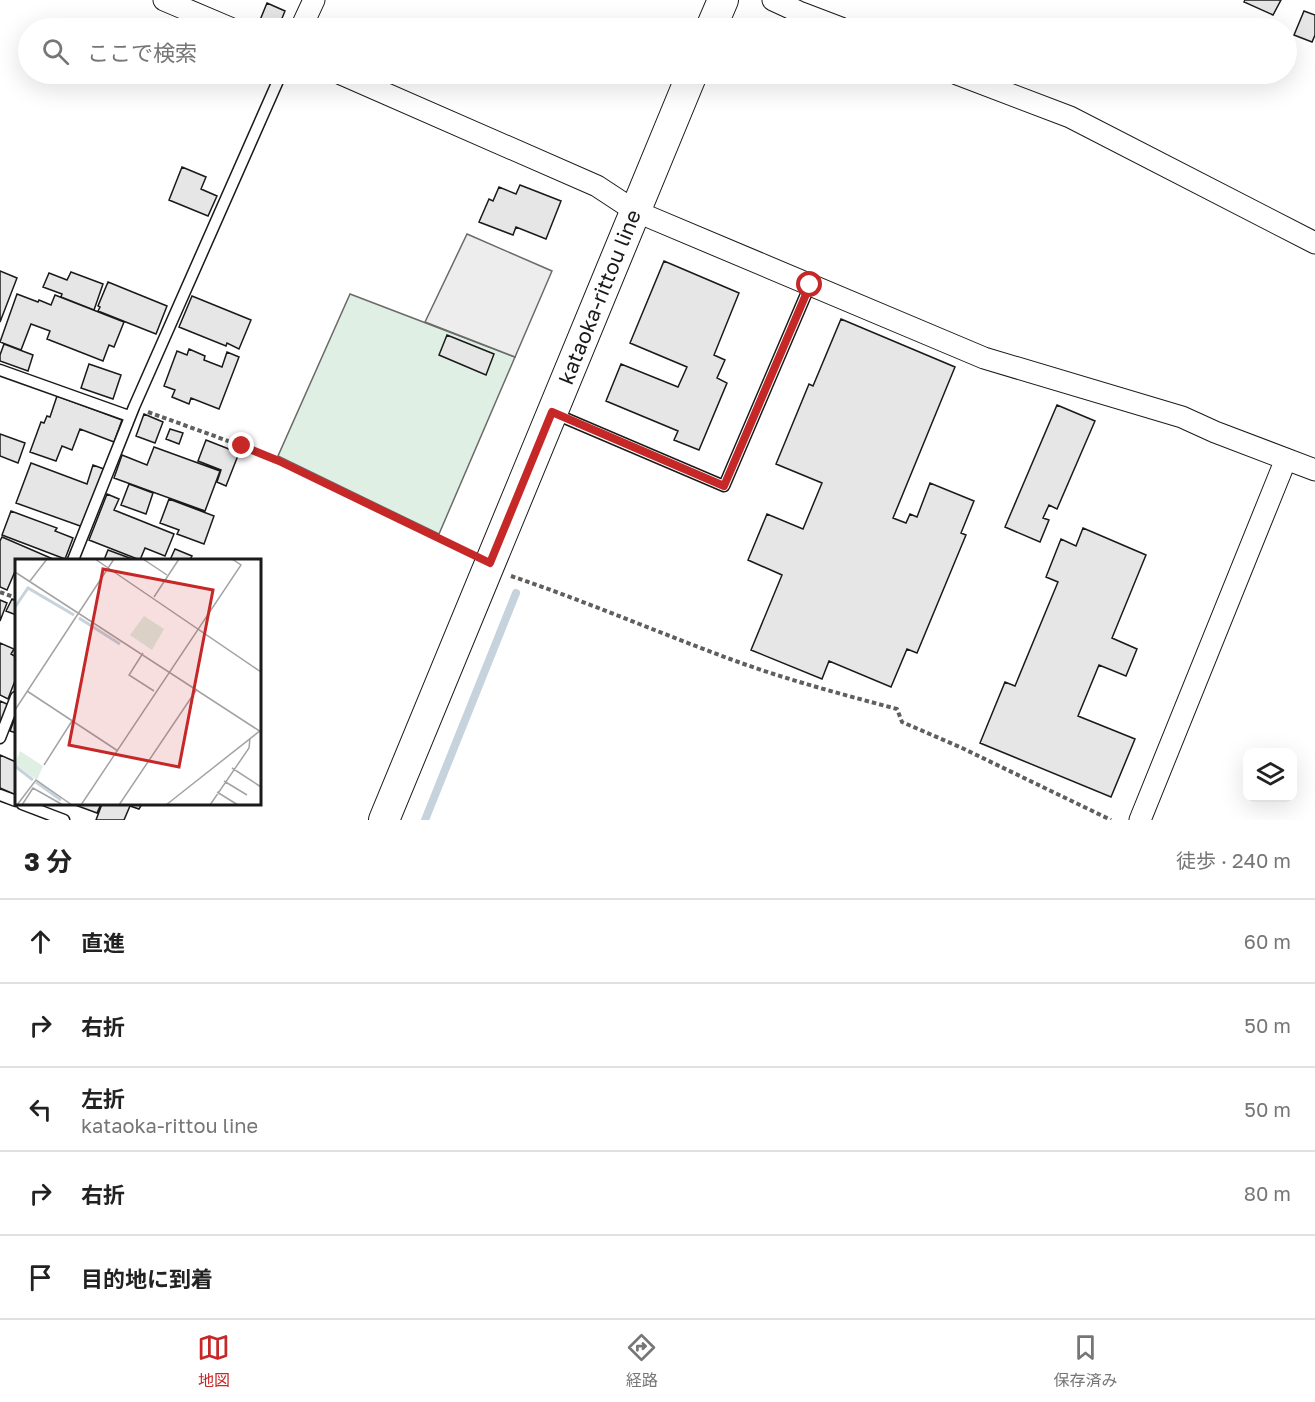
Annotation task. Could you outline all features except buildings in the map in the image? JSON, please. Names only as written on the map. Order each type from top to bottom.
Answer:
[{"type":"main road","points":[[715,18],[723,0]]},
{"type":"main road","name":"kataoka-rittou line","points":[[384,820],[688,84]]},
{"type":"street","points":[[164,0],[206,18]]},
{"type":"street","points":[[306,18],[314,0]]},
{"type":"street","points":[[773,0],[815,18]]},
{"type":"street","points":[[363,84],[597,186],[635,211],[984,358],[1182,417],[1315,470]]},
{"type":"street","points":[[983,84],[1070,117],[1315,243]]},
{"type":"street","points":[[1140,820],[1286,459]]},
{"type":"lane","points":[[74,559],[131,412],[277,84]]},
{"type":"lane","points":[[552,412],[724,486],[810,285]]},
{"type":"lane","points":[[0,370],[131,412]]},
{"type":"lane","points":[[0,738],[15,700]]},
{"type":"lane","points":[[0,795],[15,801]]},
{"type":"lane","points":[[25,805],[64,820]]},
{"type":"path","points":[[131,412],[207,434],[279,461],[490,563],[511,577],[604,610],[732,660],[897,710],[902,722],[962,748],[1111,820]]},
{"type":"path","points":[[0,592],[15,598]]},
{"type":"green space","points":[[350,294],[515,357],[439,534],[278,456]]},
{"type":"shaded area","points":[[467,234],[552,271],[515,357],[425,322]]},
{"type":"waterway","points":[[425,820],[516,593]]},
{"type":"route","points":[[242,446],[279,461],[490,563],[552,412],[724,486],[810,285]]}]
